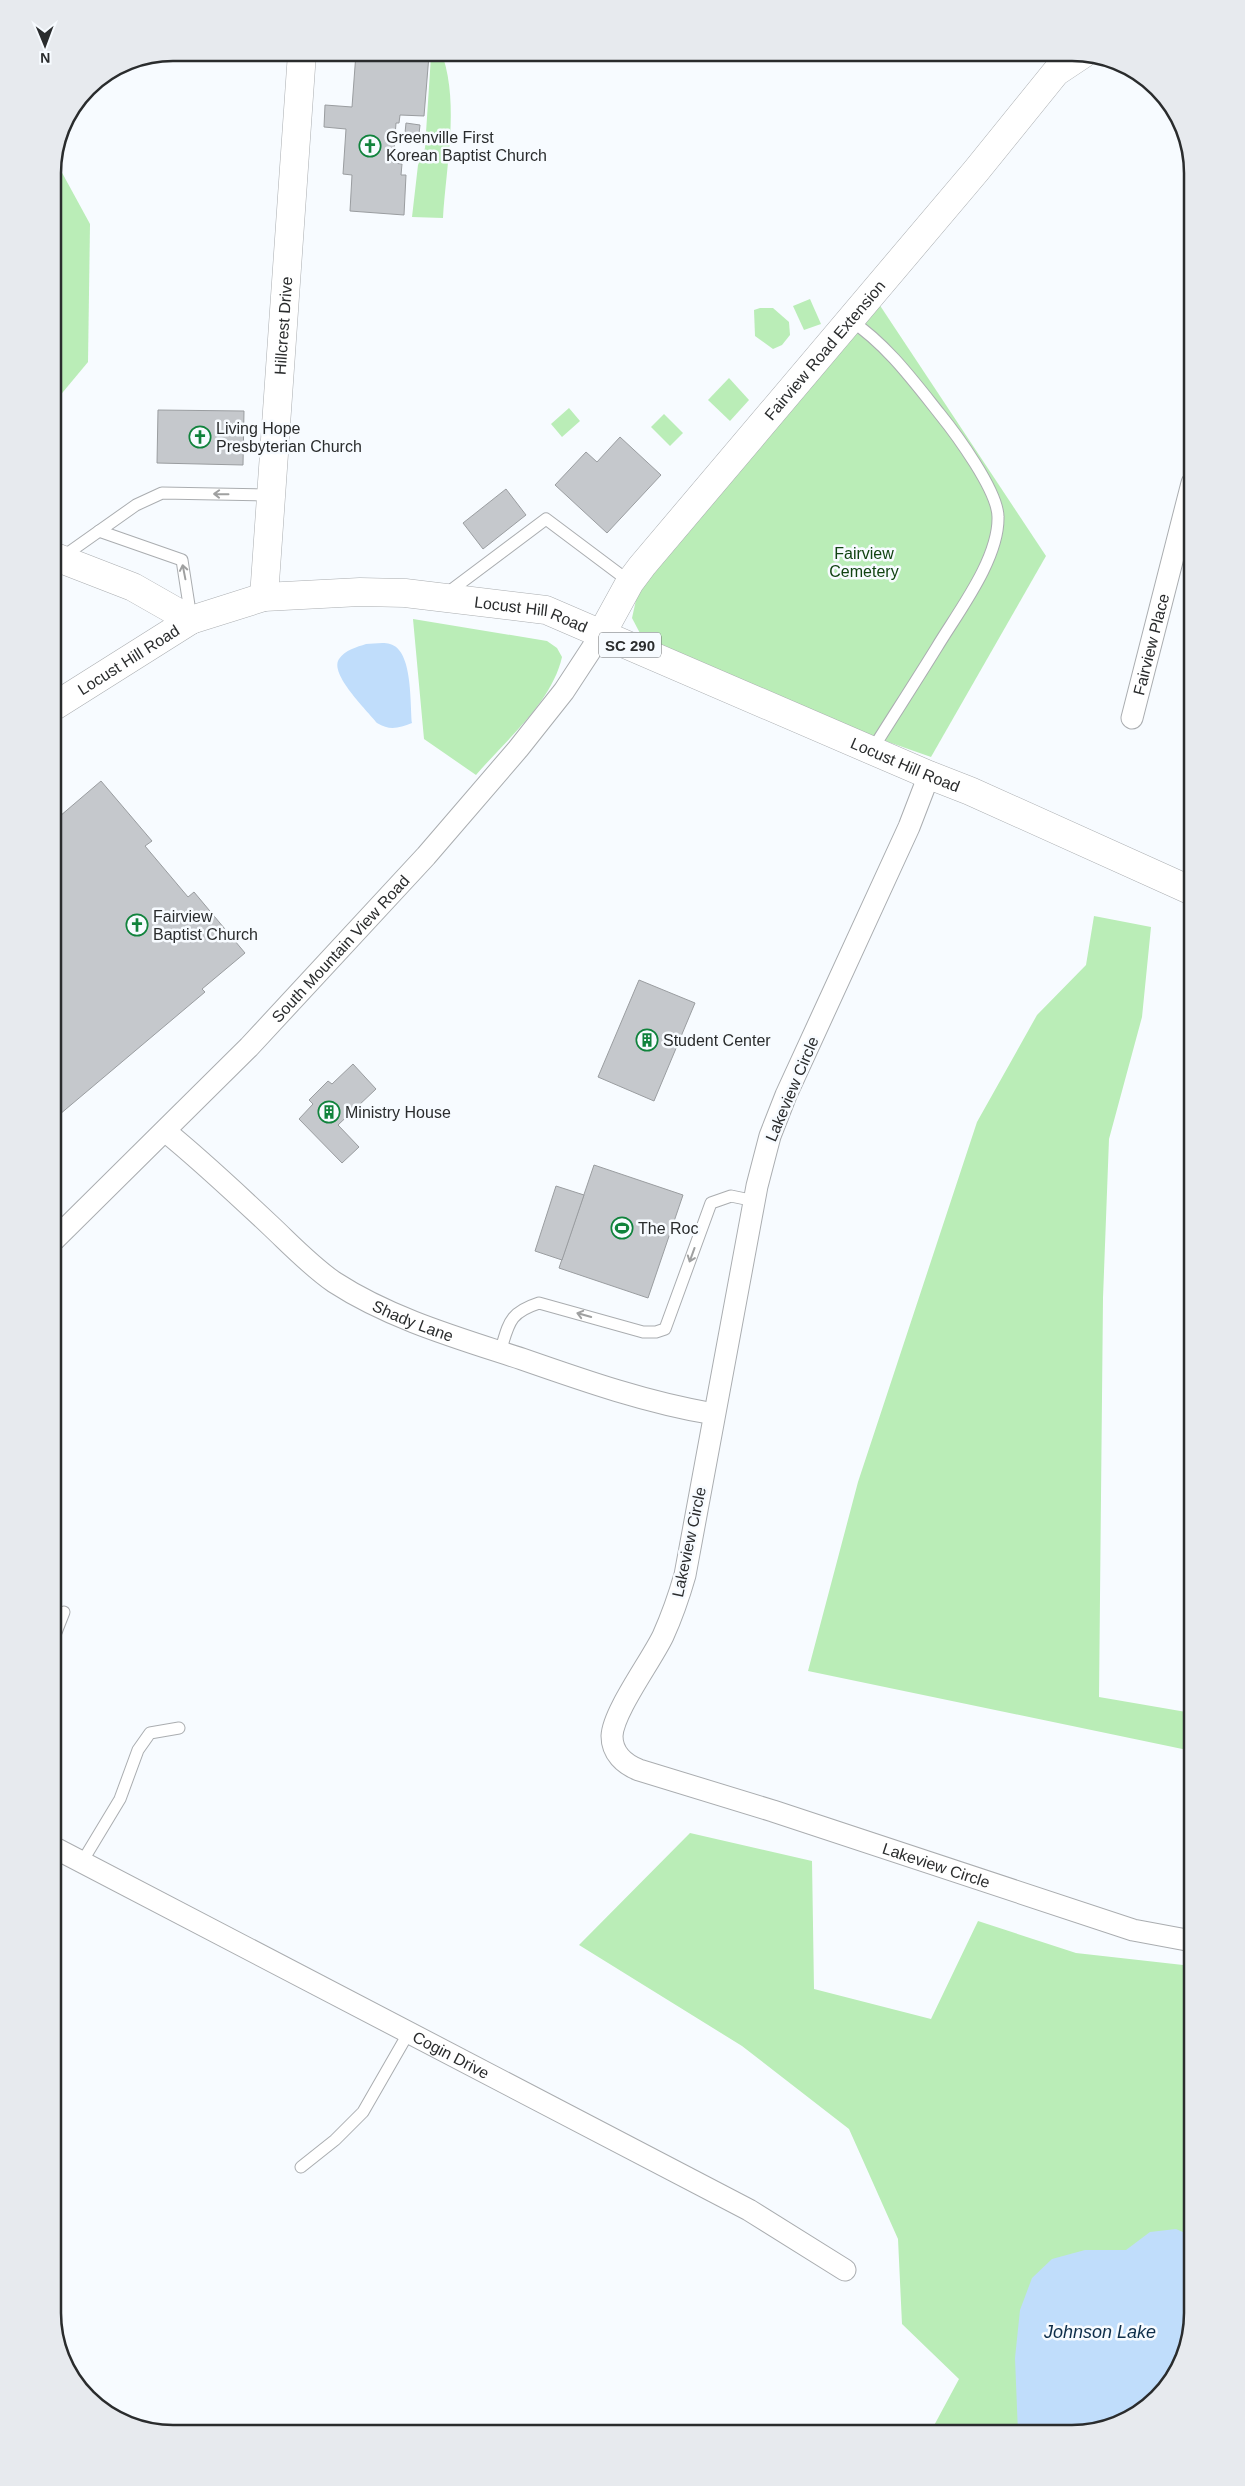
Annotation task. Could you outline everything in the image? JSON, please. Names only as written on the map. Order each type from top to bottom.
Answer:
[{"type":"street","name":"Hillcrest Drive","points":[[264,597],[301,61]]},
{"type":"street","name":"Fairview Road Extension","points":[[602,633],[630,582],[976,171],[1056,72],[1073,61]]},
{"type":"street","name":"Fairview Place","points":[[1132,718],[1184,514]]},
{"type":"street","points":[[61,559],[133,588],[191,620]]},
{"type":"street","name":"Locust Hill Road","points":[[61,702],[191,620],[264,597],[360,592],[442,596],[546,610],[970,791],[1184,887]]},
{"type":"street","name":"South Mountain View Road","points":[[61,1233],[288,1006],[426,856],[564,691],[602,633]]},
{"type":"street","name":"Lakeview Circle","points":[[929,775],[909,828],[786,1095],[770,1136],[755,1201],[738,1300],[678,1602],[662,1637],[617,1717],[612,1734],[613,1744],[623,1762],[639,1770],[821,1827],[1066,1910],[1133,1930],[1184,1940]]},
{"type":"street","name":"Shady Lane","points":[[165,1131],[196,1155],[309,1263],[334,1282],[416,1324],[673,1407],[714,1414]]},
{"type":"street","name":"Cogin Drive","points":[[61,1852],[749,2210],[845,2270]]},
{"type":"lane","points":[[850,320],[870,333],[898,362],[951,427],[992,493],[998,517],[993,544],[981,577],[872,750]]},
{"type":"lane","points":[[61,555],[136,505],[162,493],[270,494]]},
{"type":"lane","points":[[442,596],[546,519],[630,582]]},
{"type":"lane","points":[[99,531],[182,560],[191,620]]},
{"type":"lane","points":[[500,1352],[512,1318],[525,1307],[539,1302],[643,1332],[656,1332],[665,1329],[711,1203],[731,1196],[755,1201]]},
{"type":"lane","points":[[61,1620],[64,1612]]},
{"type":"lane","points":[[82,1862],[120,1799],[138,1750],[150,1732],[179,1728]]},
{"type":"lane","points":[[301,2167],[334,2140],[363,2112],[409,2032]]},
{"type":"green space","points":[[431,61],[444,61],[448,76],[451,116],[443,218],[412,217],[418,165],[425,148]]},
{"type":"green space","points":[[61,171],[90,224],[88,362],[61,394]]},
{"type":"green space","points":[[810,299],[821,324],[804,330],[793,306]]},
{"type":"green space","name":"Fairview Cemetery","points":[[879,304],[1046,556],[931,757],[843,726],[643,639],[632,618],[638,591]]},
{"type":"green space","points":[[773,308],[789,322],[790,335],[782,345],[773,349],[755,336],[754,310]]},
{"type":"green space","points":[[729,378],[749,400],[730,421],[708,400]]},
{"type":"green space","points":[[569,408],[580,421],[562,437],[551,424]]},
{"type":"green space","points":[[664,414],[683,433],[670,446],[651,427]]},
{"type":"green space","points":[[413,619],[547,641],[557,648],[562,657],[557,674],[549,690],[514,734],[476,775],[424,739]]},
{"type":"green space","points":[[1094,916],[1151,927],[1142,1017],[1109,1139],[1103,1298],[1099,1697],[1184,1712],[1184,1749],[808,1671],[858,1482],[977,1122],[1037,1015],[1086,965]]},
{"type":"green space","points":[[690,1833],[812,1861],[814,1989],[931,2019],[978,1921],[1076,1953],[1184,1965],[1184,2312],[1182,2334],[1178,2349],[1165,2375],[1151,2392],[1128,2410],[1093,2423],[1079,2425],[934,2425],[959,2379],[902,2324],[898,2239],[849,2129],[742,2046],[579,1945]]},
{"type":"water","points":[[366,644],[390,644],[397,648],[403,656],[409,678],[412,723],[394,728],[377,723],[350,692],[339,674],[337,666],[339,659],[348,651]]},
{"type":"water","name":"Johnson Lake","points":[[1176,2229],[1184,2232],[1183,2327],[1178,2349],[1165,2375],[1156,2387],[1140,2402],[1128,2410],[1101,2421],[1079,2425],[1018,2425],[1015,2358],[1020,2310],[1032,2278],[1052,2259],[1085,2250],[1126,2250],[1150,2232]]},
{"type":"building","name":"Greenville First Korean Baptist Church","points":[[355,61],[429,61],[424,116],[400,115],[399,123],[396,123],[393,163],[402,164],[401,175],[406,175],[404,215],[350,211],[352,175],[343,174],[346,129],[324,127],[325,105],[352,107]]},
{"type":"building","points":[[406,123],[420,125],[419,134],[405,133]]},
{"type":"building","name":"Living Hope Presbyterian Church","points":[[158,410],[244,411],[243,465],[157,463]]},
{"type":"building","points":[[620,437],[661,475],[607,533],[555,485],[586,452],[597,462]]},
{"type":"building","points":[[506,489],[526,515],[483,549],[463,523]]},
{"type":"building","name":"Fairview Baptist Church","points":[[101,781],[152,841],[145,846],[188,897],[194,892],[245,953],[202,989],[205,992],[61,1113],[61,815]]},
{"type":"building","name":"Student Center","points":[[639,980],[695,1003],[654,1101],[598,1077]]},
{"type":"building","name":"Ministry House","points":[[353,1064],[376,1089],[338,1125],[359,1147],[342,1163],[299,1119],[313,1104],[309,1100],[328,1081],[332,1084]]},
{"type":"building","name":"The Roc","points":[[594,1165],[683,1195],[648,1298],[559,1268]]},
{"type":"building","points":[[556,1186],[584,1195],[562,1260],[535,1251]]},
{"type":"place","name":"Greenville First Korean Baptist Church","points":[[370,146]]},
{"type":"place","name":"Living Hope Presbyterian Church","points":[[200,437]]},
{"type":"place","name":"Fairview Baptist Church","points":[[137,925]]},
{"type":"place","name":"Student Center","points":[[647,1040]]},
{"type":"place","name":"Ministry House","points":[[329,1112]]},
{"type":"place","name":"The Roc","points":[[622,1228]]}]
